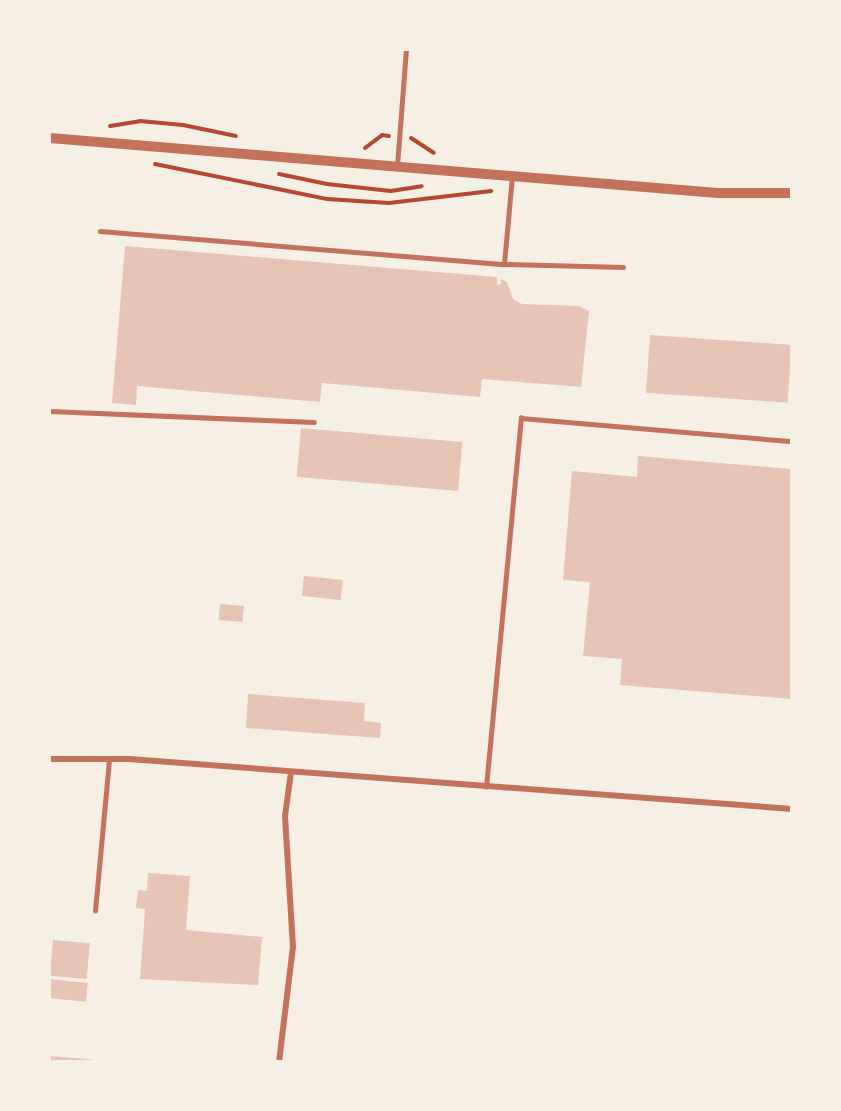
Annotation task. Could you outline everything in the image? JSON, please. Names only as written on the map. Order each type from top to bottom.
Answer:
[{"type":"street","points":[[50,138],[718,193],[792,193]]},
{"type":"street","points":[[50,759],[109,759],[792,809]]},
{"type":"street","points":[[279,1062],[293,947],[285,816],[291,772]]},
{"type":"lane","points":[[397,166],[406,50]]},
{"type":"lane","points":[[504,264],[512,176]]},
{"type":"lane","points":[[100,231],[504,264],[623,267]]},
{"type":"lane","points":[[50,411],[314,422]]},
{"type":"lane","points":[[486,787],[522,418],[792,441]]},
{"type":"lane","points":[[95,911],[109,759]]},
{"type":"path","points":[[104,127],[141,122],[183,125],[248,139]]},
{"type":"path","points":[[357,148],[364,148],[382,135],[414,138],[426,150],[440,155]]},
{"type":"path","points":[[149,163],[327,199],[389,203],[510,192]]},
{"type":"building","points":[[125,246],[497,277],[497,285],[501,284],[501,279],[507,282],[513,299],[522,304],[579,306],[589,311],[581,387],[482,379],[480,397],[322,383],[320,402],[137,386],[136,405],[112,403]]},
{"type":"building","points":[[650,335],[792,345],[788,403],[646,393]]},
{"type":"building","points":[[301,428],[462,442],[458,491],[297,477]]},
{"type":"building","points":[[638,456],[792,469],[792,699],[620,685],[622,659],[583,656],[590,582],[563,580],[572,471],[637,477]]},
{"type":"building","points":[[304,576],[343,580],[341,600],[302,596]]},
{"type":"building","points":[[220,604],[244,606],[243,622],[219,620]]},
{"type":"building","points":[[248,694],[365,703],[364,721],[381,723],[380,738],[246,728]]},
{"type":"building","points":[[148,873],[190,876],[186,930],[262,937],[258,985],[140,979],[145,909],[136,908],[138,890],[147,891]]},
{"type":"building","points":[[53,940],[90,943],[87,979],[50,976]]},
{"type":"building","points":[[50,979],[88,983],[86,1002],[50,998]]},
{"type":"building","points":[[50,1056],[96,1060],[96,1062],[50,1062]]}]
